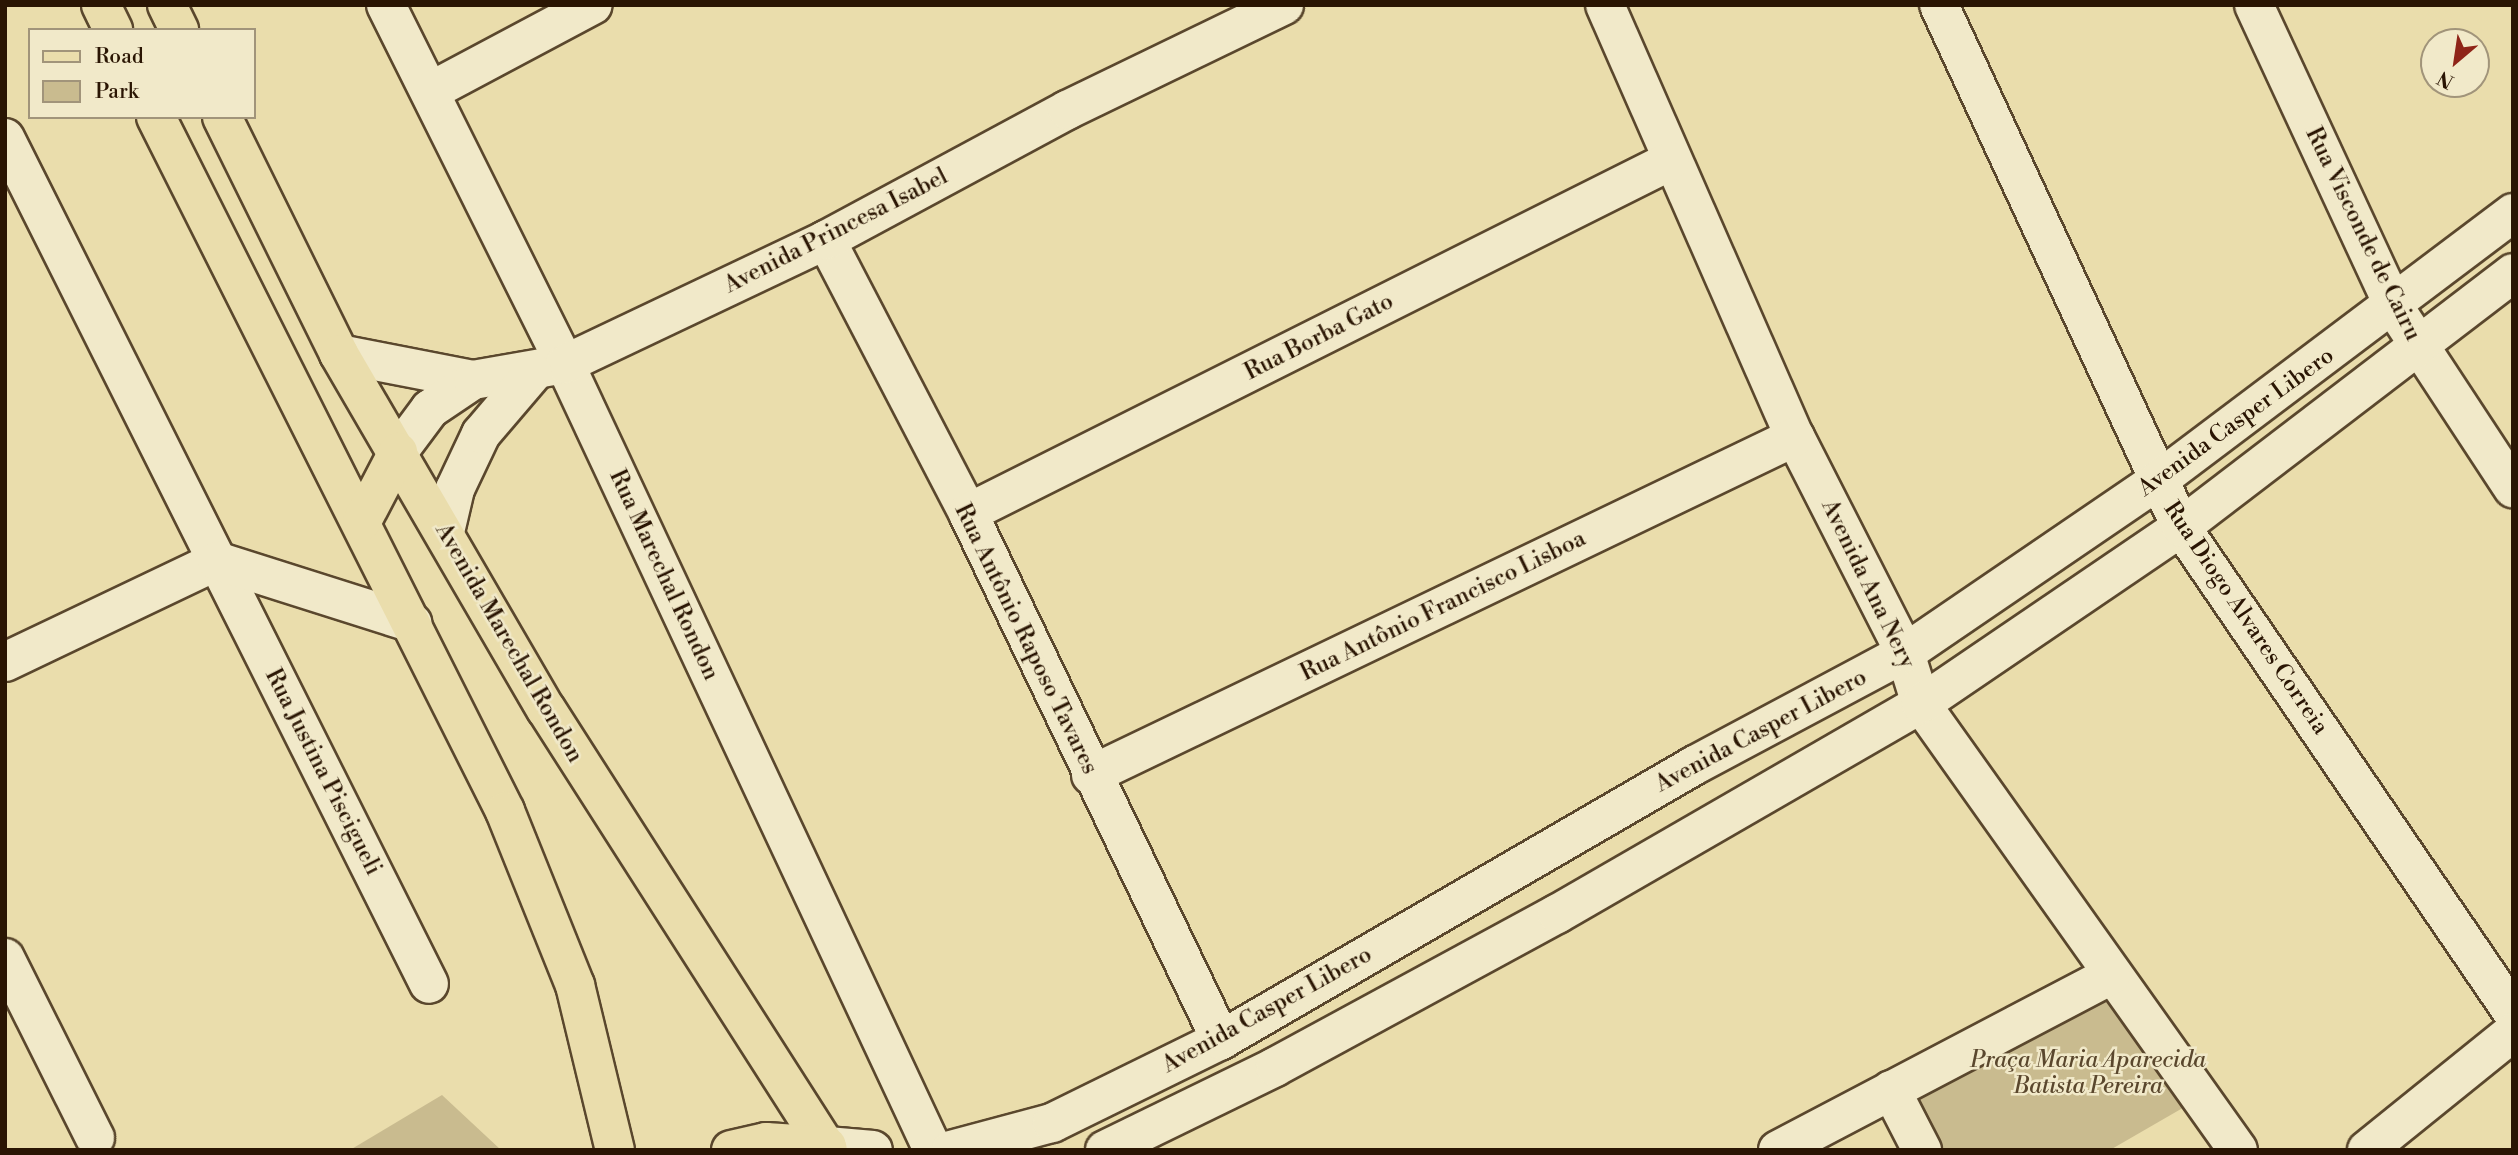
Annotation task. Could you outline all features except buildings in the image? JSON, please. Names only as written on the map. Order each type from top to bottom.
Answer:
[{"type":"main road","points":[[101,5],[112,28]]},
{"type":"main road","points":[[167,5],[178,28]]},
{"type":"main road","points":[[157,119],[312,432],[362,521],[505,811],[575,985],[615,1150]]},
{"type":"main road","name":"Avenida Marechal Rondon","points":[[223,119],[339,354],[445,532],[545,709],[827,1148]]},
{"type":"main road","points":[[362,521],[398,452]]},
{"type":"main road","points":[[732,1150],[766,1142],[827,1148]]},
{"type":"street","name":"Rua Marechal Rondon","points":[[386,5],[431,91],[549,368],[933,1150]]},
{"type":"street","points":[[431,91],[593,5]]},
{"type":"street","name":"Avenida Ana Nery","points":[[1605,5],[1670,161],[1794,437],[1905,653],[1921,704],[2111,975],[2238,1150]]},
{"type":"street","name":"Rua Diogo Alvares Correia","points":[[1938,5],[2156,482],[2181,527],[2513,1013]]},
{"type":"street","name":"Rua Visconde de Cairu","points":[[2254,5],[2394,307],[2513,488]]},
{"type":"street","name":"Avenida Princesa Isabel","points":[[398,452],[429,409],[473,380],[549,368],[826,240],[1068,110],[1269,8]]},
{"type":"street","name":"Rua Justina Piscigueli","points":[[5,138],[429,984]]},
{"type":"street","name":"Rua Borba Gato","points":[[968,513],[1670,161]]},
{"type":"street","name":"Avenida Casper Libero","points":[[951,1150],[1052,1123],[1221,1040],[1695,765],[1905,653],[2156,482],[2394,307],[2513,213]]},
{"type":"street","name":"Rua Antônio Raposo Tavares","points":[[826,240],[968,513],[1091,775],[1221,1040]]},
{"type":"street","points":[[1105,1150],[1275,1067],[1558,914],[1921,704],[2181,527],[2420,348],[2513,273]]},
{"type":"street","points":[[339,354],[473,380]]},
{"type":"street","points":[[445,532],[455,489],[481,434],[549,368]]},
{"type":"street","name":"Rua Antônio Francisco Lisboa","points":[[1091,775],[1794,437]]},
{"type":"street","points":[[5,662],[217,561],[412,623]]},
{"type":"street","points":[[5,958],[95,1138]]},
{"type":"street","points":[[1778,1150],[2111,975]]},
{"type":"street","points":[[2367,1150],[2513,1031]]},
{"type":"street","points":[[1891,1090],[1922,1150]]},
{"type":"street","points":[[827,1148],[873,1150]]},
{"type":"green space","name":"Praça Maria Aparecida Batista Pereira","points":[[2111,975],[2200,1098],[2110,1150],[1922,1150],[1891,1090]]},
{"type":"green space","points":[[442,1095],[501,1150],[350,1150]]}]
